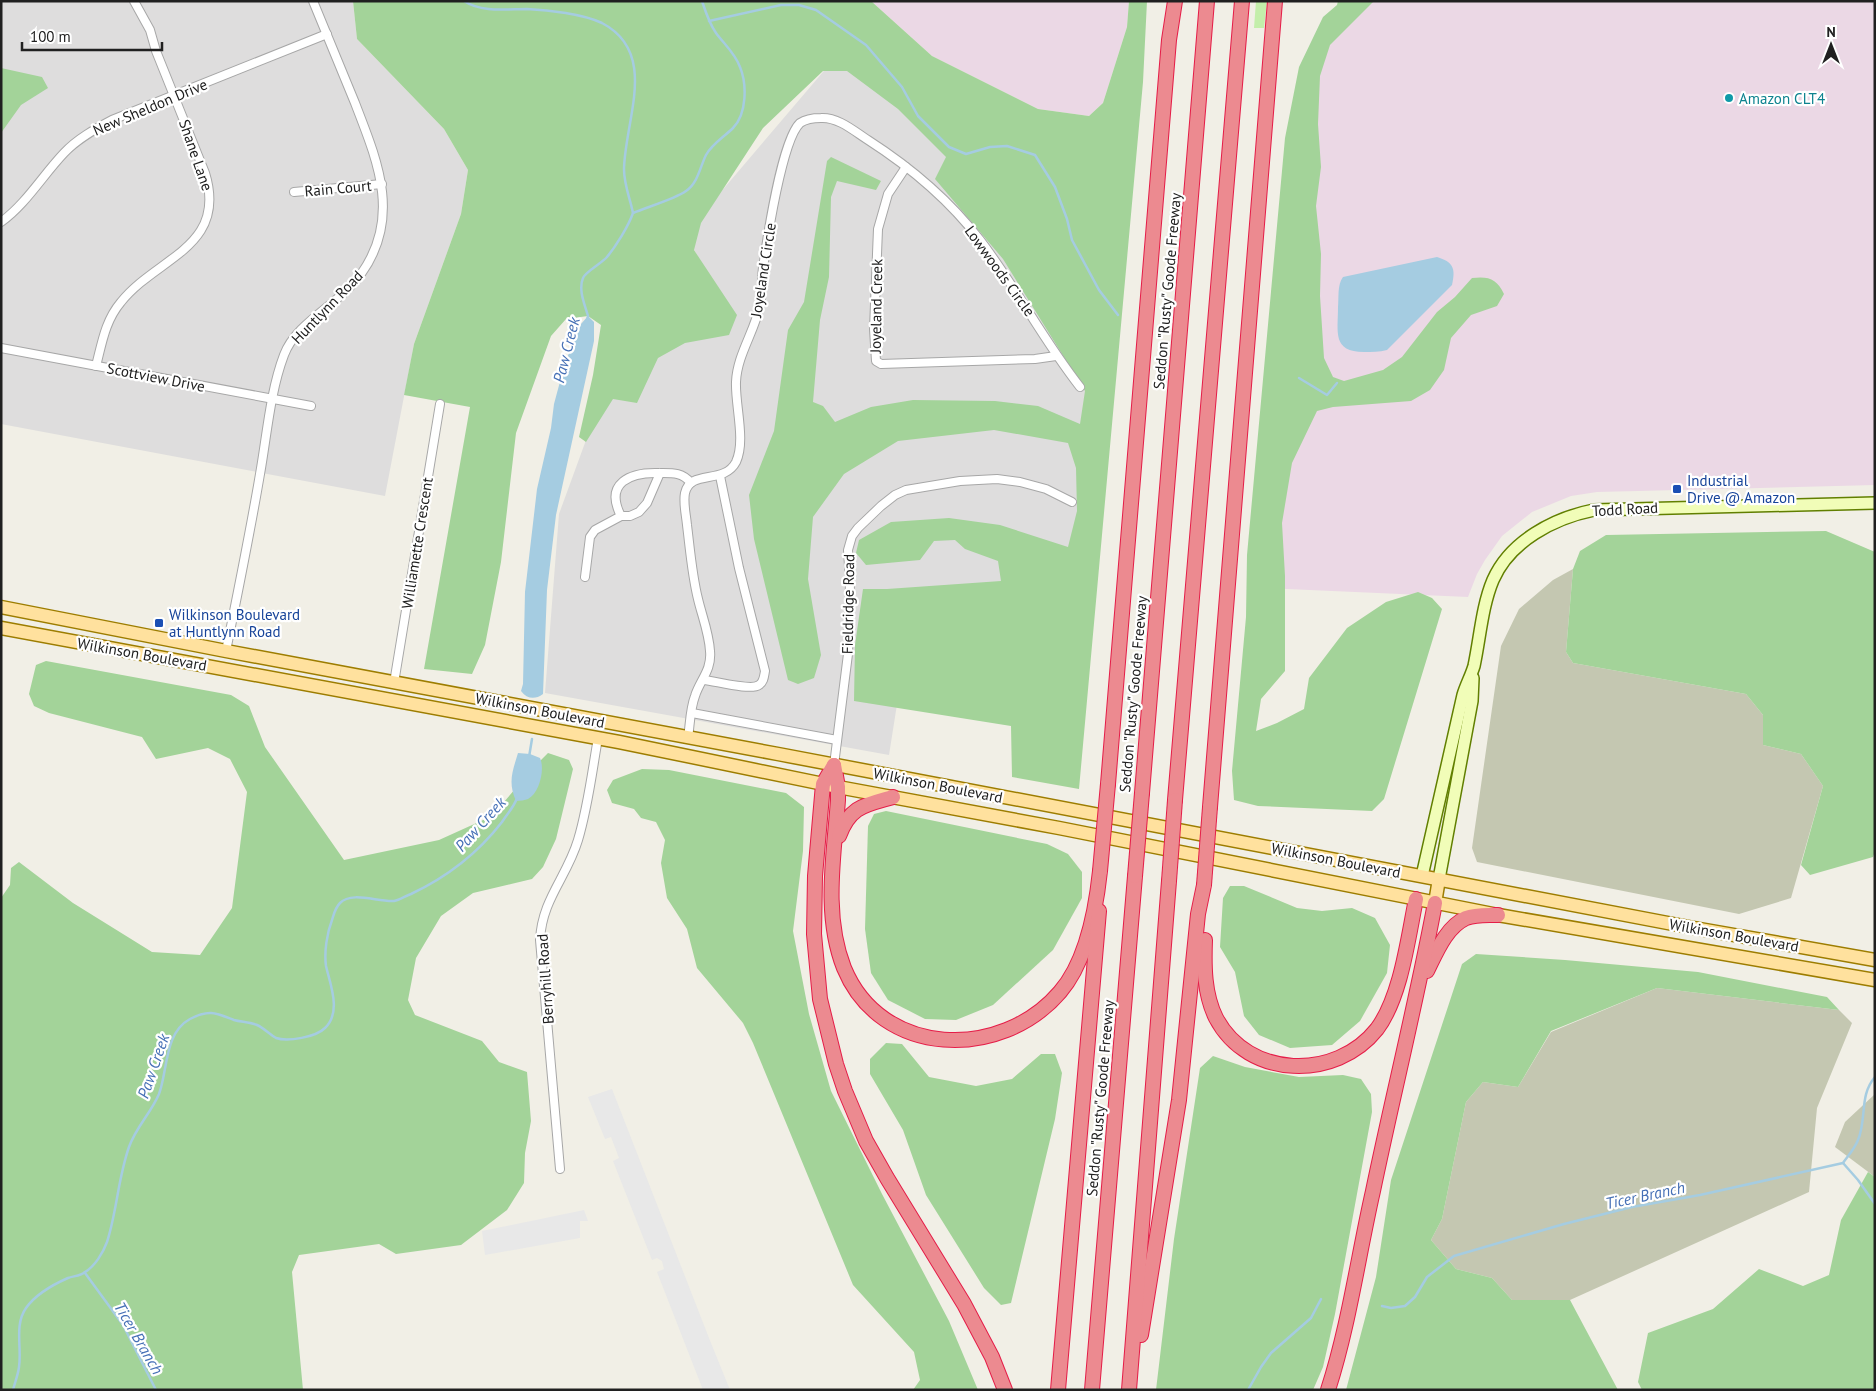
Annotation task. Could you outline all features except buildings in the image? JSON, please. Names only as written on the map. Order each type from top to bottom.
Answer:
[{"type":"highway","points":[[1167,1],[1169,40]]},
{"type":"highway","points":[[834,765],[838,787],[832,879],[834,928],[840,957],[852,983],[870,1005],[887,1019],[909,1031],[932,1038],[958,1041],[987,1038],[1020,1025],[1049,1004],[1062,991],[1082,955],[1098,888],[1169,40],[1175,1]]},
{"type":"highway","name":"Seddon \"Rusty\" Goode Freeway","points":[[1092,1390],[1207,1]]},
{"type":"highway","points":[[1131,1390],[1175,800],[1242,1]]},
{"type":"highway","points":[[1131,1390],[1177,1119],[1198,914],[1204,885],[1275,1]]},
{"type":"highway","points":[[1273,20],[1278,13],[1281,1]]},
{"type":"highway","points":[[834,765],[823,784],[815,876],[814,934],[820,999],[836,1064],[866,1141],[964,1304],[988,1349],[1005,1390]]},
{"type":"highway","points":[[835,846],[848,817],[857,808],[894,797]]},
{"type":"highway","points":[[1204,885],[1206,917],[1205,980],[1209,1001],[1217,1020],[1240,1046],[1255,1055],[1268,1061],[1294,1066],[1319,1064],[1349,1053],[1365,1042],[1378,1028],[1395,992],[1416,899]]},
{"type":"highway","points":[[1058,1390],[1099,918],[1098,888]]},
{"type":"highway","points":[[1328,1390],[1346,1325],[1373,1191],[1418,993],[1435,903]]},
{"type":"highway","points":[[1418,993],[1438,949],[1456,924],[1466,918],[1480,915],[1498,915]]},
{"type":"main road","name":"Wilkinson Boulevard","points":[[1,607],[337,672],[1875,960]]},
{"type":"main road","name":"Wilkinson Boulevard","points":[[1,628],[598,738],[838,787],[1068,830],[1498,915],[1875,980]]},
{"type":"main road","points":[[334,689],[337,672]]},
{"type":"main road","points":[[598,738],[602,733],[608,732],[718,751],[778,754]]},
{"type":"main road","points":[[1416,899],[1422,876]]},
{"type":"main road","points":[[1435,903],[1439,879]]},
{"type":"street","name":"Shane Lane","points":[[96,366],[104,332],[120,303],[130,292],[190,245],[203,228],[210,207],[209,187],[150,30],[134,1]]},
{"type":"street","name":"Huntlynn Road","points":[[226,651],[254,510],[273,400],[284,354],[290,343],[305,326],[350,287],[369,261],[380,233],[383,218],[384,196],[371,145],[313,1]]},
{"type":"street","name":"New Sheldon Drive","points":[[1,222],[14,211],[64,152],[112,120],[327,34]]},
{"type":"street","name":"Joyeland Circle","points":[[720,476],[732,469],[738,458],[740,446],[736,379],[760,305],[762,270],[781,169],[786,152],[799,125],[811,118],[831,118],[877,146],[906,167]]},
{"type":"street","name":"Joyeland Creek","points":[[906,167],[888,194],[878,229],[874,328],[876,362],[881,364],[1035,359],[1056,356]]},
{"type":"street","name":"Lowwoods Circle","points":[[906,167],[968,225],[1028,311],[1056,356],[1080,387]]},
{"type":"street","name":"Rain Court","points":[[294,192],[382,184]]},
{"type":"street","name":"Scottview Drive","points":[[1,348],[311,406]]},
{"type":"street","name":"Williamette Crescent","points":[[394,682],[440,404]]},
{"type":"street","points":[[621,516],[616,506],[615,496],[619,486],[628,477],[642,473],[660,473],[685,476],[691,483]]},
{"type":"street","points":[[585,577],[590,537],[595,530],[621,516],[630,516],[639,512],[647,503],[660,473]]},
{"type":"street","points":[[688,738],[695,696],[709,669],[711,652],[707,629],[698,599],[684,500],[686,488],[691,483],[702,477],[720,476],[739,568],[765,671],[764,680],[759,686],[751,688],[704,680]]},
{"type":"street","name":"Fieldridge Road","points":[[834,765],[848,646],[850,576],[848,550],[852,536],[858,528],[882,506],[901,493],[914,488],[960,481],[997,480],[1020,482],[1046,489],[1072,502]]},
{"type":"street","name":"Todd Road","points":[[1439,879],[1472,701],[1473,668],[1486,601],[1498,570],[1513,552],[1529,538],[1568,516],[1607,508],[1875,504]]},
{"type":"street","name":"Todd Road","points":[[1422,876],[1463,695],[1473,668]]},
{"type":"street","points":[[692,713],[837,740]]},
{"type":"street","name":"Berryhill Road","points":[[560,1169],[540,940],[541,927],[548,902],[578,840],[598,738]]},
{"type":"shaded area","points":[[1,1],[353,1],[357,39],[444,129],[468,170],[461,214],[414,344],[385,496],[1,424]]},
{"type":"shaded area","points":[[871,1],[1129,1],[1127,27],[1103,103],[1089,116],[1038,109],[932,56]]},
{"type":"shaded area","points":[[1358,1],[1875,1],[1875,485],[1597,492],[1571,496],[1532,512],[1502,536],[1477,574],[1468,597],[1267,588],[1319,44]]},
{"type":"shaded area","points":[[840,52],[961,149],[1024,271],[1091,391],[1078,563],[1012,595],[898,698],[889,755],[545,693],[559,514],[620,347],[733,318],[685,234]]},
{"type":"shaded area","points":[[1573,569],[1566,652],[1573,663],[1746,694],[1763,715],[1763,745],[1801,754],[1823,786],[1791,898],[1739,914],[1477,862],[1472,848],[1501,646],[1519,609],[1553,580]]},
{"type":"shaded area","points":[[1657,988],[1839,1010],[1852,1023],[1817,1108],[1809,1192],[1570,1300],[1512,1300],[1492,1278],[1456,1269],[1431,1240],[1442,1219],[1466,1102],[1483,1082],[1518,1087],[1551,1032]]},
{"type":"shaded area","points":[[612,1089],[730,1390],[703,1390],[657,1272],[664,1269],[662,1261],[657,1258],[652,1260],[613,1161],[619,1158],[611,1137],[605,1139],[588,1097]]},
{"type":"shaded area","points":[[1875,1094],[1875,1177],[1835,1147],[1845,1122]]},
{"type":"shaded area","points":[[584,1210],[588,1221],[580,1221],[580,1238],[485,1255],[482,1231]]},
{"type":"green space","points":[[353,1],[871,1],[932,56],[1038,109],[1089,116],[1103,103],[1127,27],[1129,1],[1147,1],[1143,82],[1079,789],[1012,777],[1011,726],[854,701],[855,645],[863,589],[1001,581],[998,561],[965,549],[955,540],[934,541],[920,560],[866,565],[856,553],[859,540],[891,522],[949,518],[1000,525],[1068,547],[1077,511],[1076,468],[1068,443],[994,430],[898,441],[844,474],[813,517],[808,579],[821,655],[814,678],[798,684],[788,680],[754,539],[749,495],[774,431],[788,330],[804,302],[827,161],[831,157],[881,181],[876,190],[837,181],[831,197],[829,277],[820,320],[813,402],[823,406],[835,422],[871,407],[913,400],[995,401],[1038,406],[1080,424],[1085,391],[1003,259],[935,179],[946,157],[898,109],[847,71],[823,71],[763,128],[701,223],[694,250],[737,315],[729,335],[685,343],[658,358],[637,403],[613,399],[586,442],[579,437],[593,375],[601,325],[588,316],[566,319],[551,336],[516,433],[501,562],[485,645],[472,674],[424,669],[470,407],[404,395],[414,344],[461,214],[468,170],[444,129],[357,39]]},
{"type":"green space","points":[[1256,1],[1267,1],[1264,28],[1254,28]]},
{"type":"green space","points":[[1338,1],[1374,1],[1330,45],[1320,76],[1318,124],[1321,167],[1316,206],[1321,254],[1320,296],[1324,358],[1333,377],[1344,381],[1383,370],[1402,357],[1437,312],[1455,297],[1472,278],[1488,278],[1492,280],[1504,294],[1497,306],[1471,315],[1451,338],[1444,370],[1430,390],[1411,401],[1333,407],[1317,411],[1292,463],[1282,523],[1285,576],[1285,671],[1261,699],[1256,731],[1304,709],[1309,678],[1347,628],[1386,602],[1418,592],[1432,598],[1442,609],[1384,799],[1372,811],[1258,806],[1234,800],[1232,771],[1246,617],[1247,555],[1285,138],[1299,67],[1323,17],[1337,5]]},
{"type":"green space","points":[[1,68],[42,77],[48,88],[21,105],[1,133]]},
{"type":"green space","points":[[1826,531],[1875,552],[1875,851],[1873,857],[1810,875],[1801,865],[1823,786],[1801,754],[1763,745],[1763,715],[1746,694],[1573,663],[1566,652],[1573,569],[1580,551],[1606,535]]},
{"type":"green space","points":[[46,661],[231,695],[249,706],[265,747],[344,860],[439,840],[492,816],[548,753],[569,760],[573,769],[556,839],[543,867],[532,879],[473,893],[441,916],[416,958],[408,1000],[415,1015],[482,1041],[499,1062],[527,1072],[531,1121],[525,1153],[524,1183],[507,1210],[461,1245],[396,1254],[379,1244],[299,1255],[292,1272],[303,1390],[1,1390],[1,898],[10,885],[11,868],[19,862],[73,903],[152,952],[200,955],[232,908],[247,792],[230,759],[208,748],[156,759],[142,737],[49,713],[34,706],[29,694],[36,665]]},
{"type":"green space","points":[[642,769],[669,770],[786,793],[804,807],[803,851],[793,931],[809,1014],[831,1091],[882,1194],[949,1321],[978,1390],[913,1390],[920,1380],[914,1352],[853,1285],[753,1043],[743,1023],[697,968],[687,929],[667,898],[661,863],[665,840],[656,822],[641,818],[634,809],[612,803],[607,790],[613,780]]},
{"type":"green space","points":[[886,811],[1047,844],[1068,854],[1082,872],[1082,898],[1053,950],[993,1005],[956,1020],[925,1019],[888,1000],[871,973],[865,929],[868,826],[874,814]]},
{"type":"green space","points":[[1230,886],[1244,886],[1297,908],[1322,911],[1352,908],[1375,918],[1390,945],[1387,973],[1360,1021],[1332,1045],[1290,1048],[1259,1035],[1244,1016],[1235,972],[1220,947],[1223,898]]},
{"type":"green space","points":[[1476,954],[1698,972],[1827,997],[1839,1010],[1657,988],[1551,1031],[1518,1087],[1483,1082],[1466,1102],[1442,1219],[1431,1240],[1456,1269],[1492,1278],[1512,1300],[1570,1300],[1618,1390],[1346,1390],[1376,1277],[1391,1180],[1462,964]]},
{"type":"green space","points":[[886,1043],[902,1044],[929,1077],[976,1086],[1012,1079],[1041,1054],[1055,1054],[1062,1073],[1055,1119],[1011,1303],[1001,1305],[984,1288],[926,1195],[903,1130],[870,1074],[870,1059]]},
{"type":"green space","points":[[1213,1056],[1245,1067],[1299,1077],[1343,1075],[1361,1079],[1371,1094],[1372,1112],[1335,1314],[1323,1367],[1313,1390],[1156,1390],[1174,1239],[1200,1068]]},
{"type":"green space","points":[[1868,1172],[1875,1177],[1875,1390],[1642,1390],[1638,1382],[1648,1333],[1713,1309],[1759,1269],[1803,1286],[1829,1275],[1841,1220]]},
{"type":"water","points":[[1437,257],[1447,261],[1452,266],[1454,274],[1452,285],[1387,350],[1373,352],[1354,351],[1342,344],[1339,339],[1338,325],[1339,288],[1343,277]]},
{"type":"water","points":[[588,316],[594,322],[594,341],[556,515],[547,590],[543,694],[531,698],[521,691],[523,684],[525,592],[537,489],[551,428],[554,404],[565,363],[581,324]]},
{"type":"water","points":[[518,753],[530,754],[540,758],[542,774],[536,791],[532,796],[528,799],[516,801],[512,788],[512,777]]},
{"type":"waterway","points":[[464,1],[487,9],[527,9],[576,15],[602,23],[619,36],[630,51],[634,69],[635,89],[624,169],[633,213]]},
{"type":"waterway","name":"Paw Creek","points":[[587,320],[588,316],[581,287],[584,276],[610,253],[625,230],[633,213],[675,197],[690,188],[709,151],[733,128],[741,115],[745,90],[740,67],[714,29],[702,1]]},
{"type":"waterway","points":[[709,21],[781,5],[799,5],[816,10],[866,45],[902,87],[918,116],[949,147],[966,154],[990,147],[1007,146],[1035,155],[1055,187],[1067,219],[1072,240],[1099,290],[1118,315]]},
{"type":"waterway","points":[[1299,378],[1327,395],[1337,383]]},
{"type":"waterway","name":"Paw Creek","points":[[529,757],[532,739]]},
{"type":"waterway","name":"Paw Creek","points":[[13,1390],[20,1360],[20,1322],[26,1308],[39,1294],[50,1287],[89,1269],[98,1259],[105,1246],[129,1147],[159,1094],[168,1053],[175,1033],[190,1019],[208,1013],[257,1025],[276,1038],[281,1039],[302,1038],[321,1031],[330,1021],[333,1014],[332,989],[325,955],[329,931],[338,905],[345,900],[358,897],[394,901],[437,880],[483,844],[502,822],[517,798]]},
{"type":"waterway","name":"Ticer Branch","points":[[1382,1306],[1391,1308],[1405,1306],[1415,1297],[1427,1277],[1454,1256],[1564,1224],[1632,1207],[1700,1195],[1843,1163],[1853,1149],[1861,1132],[1867,1091],[1875,1077]]},
{"type":"waterway","points":[[1843,1163],[1875,1204]]},
{"type":"waterway","name":"Ticer Branch","points":[[85,1273],[123,1325],[156,1390]]},
{"type":"waterway","name":"Ticer Branch","points":[[1248,1390],[1271,1353],[1311,1318],[1321,1299]]},
{"type":"place","name":"Amazon CLT4","points":[[1729,98]]},
{"type":"place","name":"Industrial Drive @ Amazon","points":[[1677,489]]},
{"type":"place","name":"Wilkinson Boulevard at Huntlynn Road","points":[[159,623]]}]
